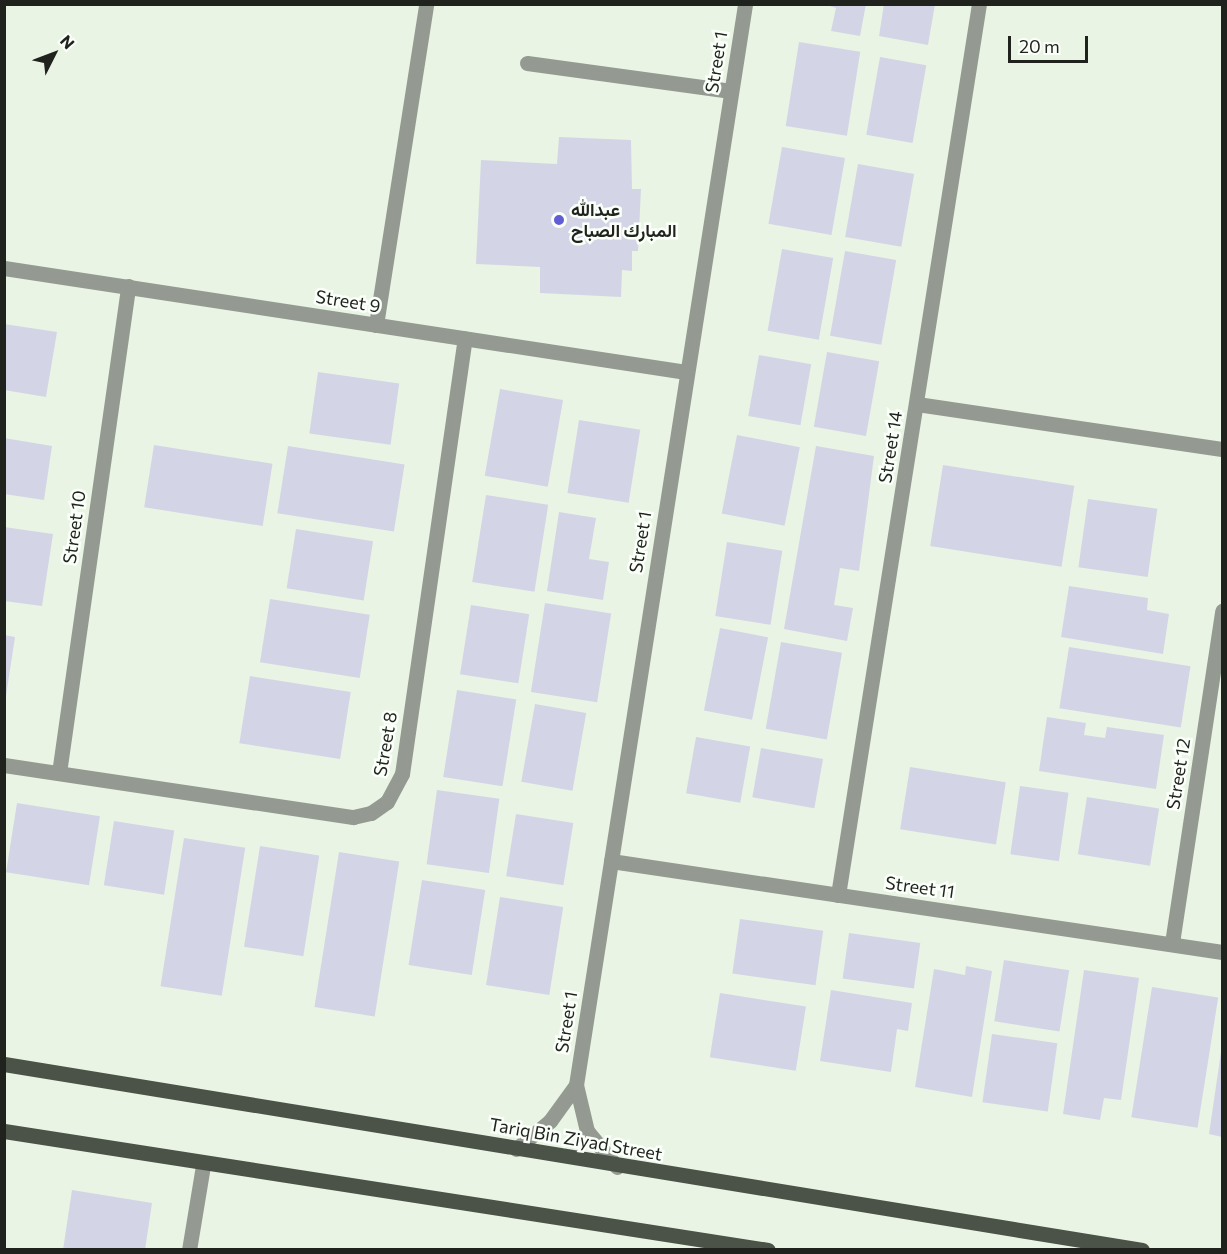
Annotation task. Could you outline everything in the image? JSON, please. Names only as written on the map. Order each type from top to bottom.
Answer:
[{"type":"main road","name":"Tariq Bin Ziyad Street","points":[[4,1064],[617,1167],[1142,1250]]},
{"type":"main road","points":[[4,1131],[203,1165],[768,1250]]},
{"type":"main road","points":[[1027,1230],[1043,1236],[1054,1250]]},
{"type":"street","points":[[376,325],[426,4]]},
{"type":"street","name":"Street 1","points":[[617,1167],[587,1131],[576,1085],[745,4]]},
{"type":"street","name":"Street 14","points":[[838,895],[979,4]]},
{"type":"street","points":[[527,63],[731,92]]},
{"type":"street","name":"Street 9","points":[[4,267],[686,372]]},
{"type":"street","name":"Street 10","points":[[59,773],[128,286]]},
{"type":"street","name":"Street 8","points":[[4,765],[353,817],[371,813],[387,802],[402,774],[465,339]]},
{"type":"street","points":[[916,404],[1222,449]]},
{"type":"street","name":"Street 12","points":[[1172,943],[1222,611]]},
{"type":"street","name":"Street 11","points":[[611,861],[1222,952]]},
{"type":"street","name":"Street 1","points":[[516,1149],[550,1121],[576,1085]]},
{"type":"street","points":[[189,1250],[203,1165]]},
{"type":"street","points":[[712,1242],[728,1250]]},
{"type":"building","points":[[824,4],[866,4],[860,36],[831,31],[836,8]]},
{"type":"building","points":[[884,4],[935,4],[928,45],[879,36]]},
{"type":"building","points":[[799,42],[860,52],[847,136],[786,126]]},
{"type":"building","points":[[880,57],[926,65],[913,143],[866,135]]},
{"type":"building","name":"عبدالله المبارك الصباح","points":[[559,137],[631,140],[632,189],[641,189],[638,251],[632,251],[632,271],[622,270],[621,297],[540,293],[540,267],[476,264],[481,160],[557,164]]},
{"type":"building","points":[[782,147],[845,158],[831,235],[768,224]]},
{"type":"building","points":[[858,164],[914,174],[901,247],[845,237]]},
{"type":"building","points":[[782,249],[833,258],[819,340],[768,331]]},
{"type":"building","points":[[845,251],[896,260],[881,345],[830,336]]},
{"type":"building","points":[[4,324],[57,332],[46,397],[4,390]]},
{"type":"building","points":[[827,352],[879,361],[866,436],[814,427]]},
{"type":"building","points":[[759,355],[811,364],[800,425],[748,416]]},
{"type":"building","points":[[318,372],[399,383],[391,445],[309,433]]},
{"type":"building","points":[[500,389],[563,400],[548,487],[485,476]]},
{"type":"building","points":[[579,420],[640,430],[629,503],[567,493]]},
{"type":"building","points":[[737,435],[800,447],[785,526],[722,514]]},
{"type":"building","points":[[4,438],[52,446],[44,500],[4,494]]},
{"type":"building","points":[[154,445],[273,464],[263,526],[144,507]]},
{"type":"building","points":[[288,446],[405,464],[394,532],[277,513]]},
{"type":"building","points":[[816,446],[874,456],[859,571],[840,568],[834,605],[853,608],[847,641],[784,629]]},
{"type":"building","points":[[943,465],[1074,486],[1062,567],[930,546]]},
{"type":"building","points":[[486,495],[548,505],[534,592],[472,582]]},
{"type":"building","points":[[1088,499],[1157,509],[1148,577],[1078,567]]},
{"type":"building","points":[[559,512],[596,518],[589,559],[609,562],[603,600],[547,591]]},
{"type":"building","points":[[4,527],[53,534],[42,606],[4,601]]},
{"type":"building","points":[[296,529],[373,541],[364,600],[287,588]]},
{"type":"building","points":[[727,542],[782,551],[771,625],[715,616]]},
{"type":"building","points":[[1069,586],[1148,598],[1147,610],[1169,614],[1163,654],[1061,637]]},
{"type":"building","points":[[270,599],[370,615],[360,678],[260,662]]},
{"type":"building","points":[[545,603],[611,613],[597,702],[531,692]]},
{"type":"building","points":[[471,605],[529,614],[518,683],[460,674]]},
{"type":"building","points":[[720,628],[768,637],[752,720],[704,710]]},
{"type":"building","points":[[4,635],[15,637],[6,696],[4,696]]},
{"type":"building","points":[[781,642],[842,653],[827,739],[766,729]]},
{"type":"building","points":[[1069,647],[1190,666],[1181,727],[1059,708]]},
{"type":"building","points":[[250,676],[351,692],[340,759],[239,743]]},
{"type":"building","points":[[457,690],[516,699],[502,786],[443,777]]},
{"type":"building","points":[[535,704],[586,713],[572,791],[521,782]]},
{"type":"building","points":[[1047,717],[1086,723],[1084,735],[1105,738],[1107,727],[1164,735],[1156,789],[1039,771]]},
{"type":"building","points":[[696,737],[750,747],[740,803],[686,793]]},
{"type":"building","points":[[761,748],[823,759],[814,808],[752,797]]},
{"type":"building","points":[[910,767],[1006,782],[996,844],[900,829]]},
{"type":"building","points":[[1020,786],[1069,793],[1059,861],[1010,854]]},
{"type":"building","points":[[437,790],[499,799],[489,873],[427,864]]},
{"type":"building","points":[[1087,797],[1159,808],[1150,866],[1078,854]]},
{"type":"building","points":[[17,803],[100,816],[89,885],[6,872]]},
{"type":"building","points":[[516,814],[573,823],[563,885],[506,876]]},
{"type":"building","points":[[114,821],[174,831],[164,895],[104,885]]},
{"type":"building","points":[[184,838],[245,848],[222,996],[161,986]]},
{"type":"building","points":[[260,846],[319,855],[303,956],[244,947]]},
{"type":"building","points":[[339,852],[399,862],[375,1017],[314,1007]]},
{"type":"building","points":[[422,880],[485,890],[472,975],[409,965]]},
{"type":"building","points":[[500,897],[563,907],[549,995],[486,985]]},
{"type":"building","points":[[740,919],[823,931],[816,985],[732,973]]},
{"type":"building","points":[[849,933],[920,943],[914,989],[843,979]]},
{"type":"building","points":[[1004,960],[1069,970],[1059,1032],[994,1021]]},
{"type":"building","points":[[966,966],[992,971],[972,1097],[915,1087],[934,969],[965,975]]},
{"type":"building","points":[[1084,970],[1139,978],[1121,1100],[1104,1098],[1100,1120],[1063,1114]]},
{"type":"building","points":[[1152,987],[1218,997],[1198,1128],[1131,1117]]},
{"type":"building","points":[[831,990],[912,1003],[908,1031],[897,1029],[891,1072],[820,1061]]},
{"type":"building","points":[[720,993],[806,1007],[796,1071],[710,1057]]},
{"type":"building","points":[[992,1034],[1057,1043],[1048,1112],[982,1102]]},
{"type":"building","points":[[1222,1052],[1222,1137],[1209,1134]]},
{"type":"building","points":[[72,1190],[152,1203],[145,1250],[63,1250]]},
{"type":"place","name":"عبدالله المبارك الصباح","points":[[559,220]]}]
